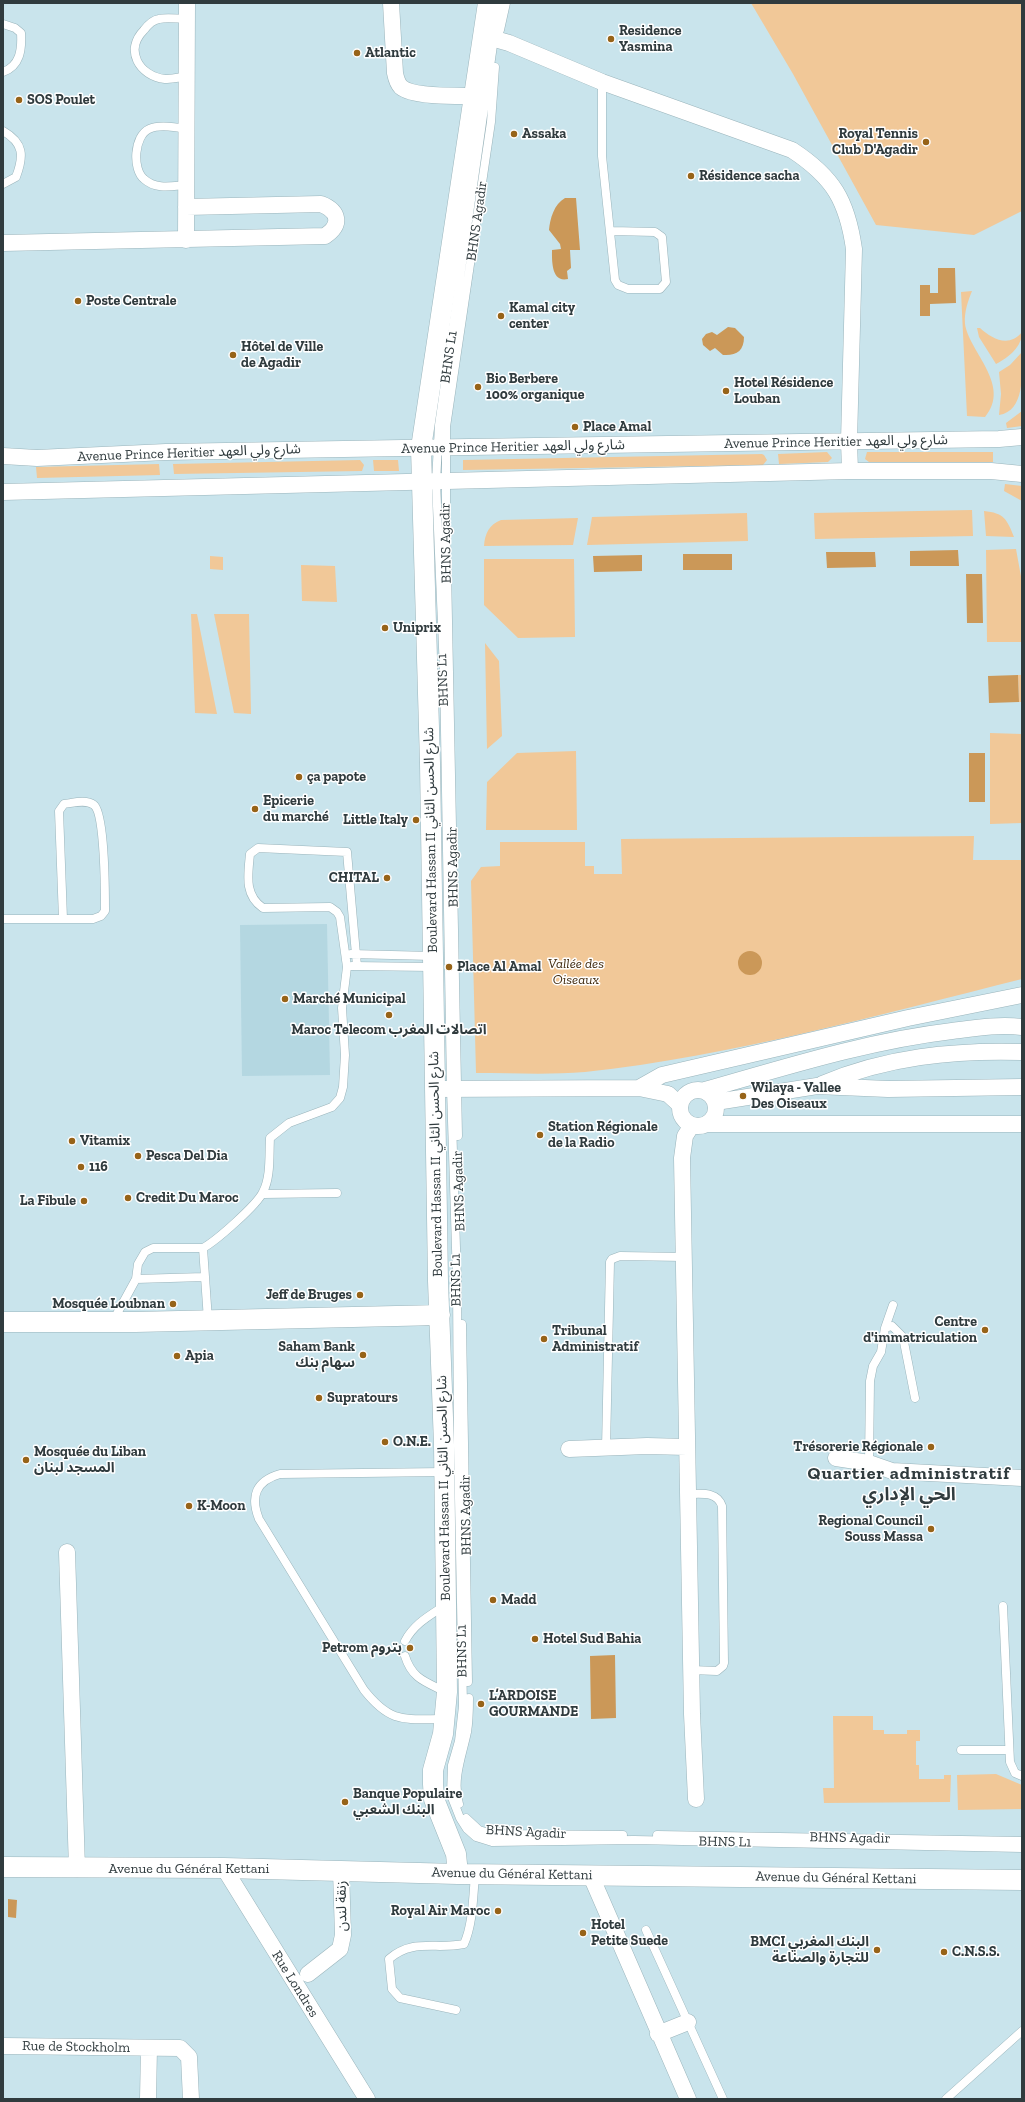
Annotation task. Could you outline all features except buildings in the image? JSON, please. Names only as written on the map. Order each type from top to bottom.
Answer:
[{"type":"street","points":[[391,3],[395,73],[402,88],[435,95],[473,96]]},
{"type":"street","name":"BHNS Agadir","points":[[435,448],[473,96],[492,39],[488,3]]},
{"type":"street","points":[[186,240],[187,11]]},
{"type":"street","points":[[492,39],[509,43],[602,82],[792,150],[812,164],[829,181],[842,202],[851,225],[854,249],[849,441],[850,471]]},
{"type":"street","points":[[3,243],[326,236],[333,231],[336,223],[336,214],[330,207],[321,204],[186,207]]},
{"type":"street","name":"Avenue Prince Heritier شارع ولي العهد","points":[[3,456],[37,458],[166,452],[1000,439],[1022,437]]},
{"type":"street","name":"Boulevard Hassan II شارع الحسن الثاني","points":[[435,448],[430,763],[432,962],[447,1089],[440,1315],[447,1692],[443,1734],[434,1770],[434,1799],[456,1854],[466,1874]]},
{"type":"street","points":[[3,492],[850,471],[992,471],[1022,474]]},
{"type":"street","points":[[639,1088],[662,1075],[908,1018],[1022,994]]},
{"type":"street","points":[[1022,1027],[981,1027],[922,1034],[832,1054],[705,1090],[696,1089],[688,1092],[682,1098],[680,1105],[680,1114],[685,1121],[692,1125],[700,1126],[708,1124],[1022,1124]]},
{"type":"street","points":[[817,1086],[849,1073],[888,1062],[937,1054],[984,1051],[1022,1052]]},
{"type":"street","points":[[716,1102],[817,1086],[888,1089],[1022,1087]]},
{"type":"street","points":[[447,1089],[639,1088],[668,1094],[680,1105]]},
{"type":"street","points":[[705,1090],[712,1095],[716,1102],[717,1110],[714,1118],[708,1124]]},
{"type":"street","points":[[692,1125],[685,1136],[682,1158],[691,1670],[696,1799]]},
{"type":"street","points":[[3,1322],[113,1322],[440,1315]]},
{"type":"street","points":[[569,1449],[647,1446],[687,1447]]},
{"type":"street","points":[[836,1458],[869,1463],[892,1471],[1022,1478]]},
{"type":"street","points":[[67,1552],[77,1869]]},
{"type":"street","name":"Avenue du Général Kettani","points":[[3,1867],[77,1869],[224,1868],[591,1876],[1022,1880]]},
{"type":"street","name":"Rue Londres","points":[[224,1868],[367,2099]]},
{"type":"street","name":"زنقة لندن","points":[[308,1974],[340,1950],[343,1935],[341,1870]]},
{"type":"street","points":[[591,1876],[658,2034],[688,2099]]},
{"type":"street","points":[[658,2034],[688,2022]]},
{"type":"street","name":"Rue de Stockholm","points":[[3,2046],[180,2048],[190,2057],[191,2099]]},
{"type":"street","name":"Rue de Stockholm","points":[[148,2099],[149,2048]]},
{"type":"lane","points":[[492,39],[499,3]]},
{"type":"lane","name":"BHNS Agadir","points":[[435,448],[446,427],[491,122],[492,39],[506,3]]},
{"type":"lane","points":[[187,11],[157,19],[140,34],[134,45],[135,57],[143,69],[148,73],[165,79],[187,77]]},
{"type":"lane","points":[[3,24],[16,28],[21,34],[22,44],[18,60],[10,69],[3,72]]},
{"type":"lane","points":[[602,82],[602,156],[612,231],[615,280],[618,285],[628,289],[660,289],[664,287],[666,282],[662,237],[655,232],[612,231]]},
{"type":"lane","points":[[186,129],[170,127],[149,129],[143,135],[136,153],[137,167],[144,179],[159,187],[186,185]]},
{"type":"lane","points":[[3,131],[12,136],[20,147],[22,161],[16,177],[3,184]]},
{"type":"lane","name":"BHNS L1","points":[[434,482],[444,672],[447,1089],[457,1280],[458,1446],[463,1706],[458,1741],[452,1765],[451,1795],[460,1818],[467,1829],[476,1837],[492,1842],[634,1840],[1022,1848]]},
{"type":"lane","points":[[3,919],[63,919],[93,919],[101,916],[105,911],[100,818],[95,806],[88,802],[64,804],[59,811],[63,919]]},
{"type":"lane","points":[[113,1322],[136,1279],[141,1257],[153,1248],[203,1248],[219,1238],[263,1194],[267,1179],[270,1138],[289,1123],[332,1107],[340,1098],[343,1087],[345,1055],[342,1008],[347,967],[340,917],[337,912],[330,907],[263,908],[255,903],[249,894],[248,869],[250,854],[258,848],[346,852],[357,966]]},
{"type":"lane","points":[[344,953],[432,962]]},
{"type":"lane","points":[[347,967],[432,962]]},
{"type":"lane","name":"BHNS Agadir","points":[[447,1089],[465,1446],[469,1716],[456,1780],[459,1804],[466,1819],[479,1830],[492,1834],[1022,1841]]},
{"type":"lane","points":[[263,1194],[337,1193]]},
{"type":"lane","points":[[203,1248],[208,1320]]},
{"type":"lane","points":[[606,1448],[610,1262],[612,1259],[620,1256],[684,1257]]},
{"type":"lane","points":[[136,1279],[204,1277]]},
{"type":"lane","points":[[869,1463],[870,1380],[873,1366],[881,1352],[885,1328],[893,1305]]},
{"type":"lane","points":[[885,1328],[892,1326],[903,1337],[915,1398]]},
{"type":"lane","points":[[444,1472],[280,1474],[269,1478],[260,1485],[255,1496],[254,1508],[259,1519],[364,1690],[375,1703],[392,1716],[405,1720],[444,1718]]},
{"type":"lane","points":[[688,1494],[712,1495],[717,1497],[722,1506],[724,1663],[718,1671],[691,1670]]},
{"type":"lane","points":[[405,1641],[409,1633],[419,1623],[446,1604]]},
{"type":"lane","points":[[1004,1606],[1009,1750],[1011,1768],[1015,1773],[1022,1776]]},
{"type":"lane","points":[[405,1656],[408,1666],[417,1677],[447,1692]]},
{"type":"lane","points":[[961,1750],[1009,1750]]},
{"type":"lane","points":[[456,2010],[400,1998],[392,1989],[390,1959],[404,1948],[420,1945],[464,1944],[467,1938],[473,1901],[466,1874]]},
{"type":"lane","points":[[646,1930],[723,2099]]},
{"type":"lane","points":[[946,2099],[1022,2031]]},
{"type":"shaded area","points":[[565,198],[576,198],[580,250],[570,250],[571,268],[567,271],[568,279],[562,279],[558,278],[555,274],[552,259],[552,250],[561,249],[560,244],[549,230],[550,221],[555,208]]},
{"type":"shaded area","points":[[938,268],[955,268],[956,303],[930,304],[930,316],[920,316],[920,285],[930,285],[930,293],[938,293]]},
{"type":"shaded area","points":[[728,327],[735,328],[744,337],[743,346],[738,352],[732,355],[723,355],[715,348],[710,351],[703,345],[702,339],[706,334],[712,332],[717,335]]},
{"type":"shaded area","points":[[958,550],[959,566],[910,566],[910,551]]},
{"type":"shaded area","points":[[826,552],[875,552],[876,567],[827,568]]},
{"type":"shaded area","points":[[683,554],[732,554],[732,570],[683,570]]},
{"type":"shaded area","points":[[642,555],[642,571],[594,572],[593,556]]},
{"type":"shaded area","points":[[966,574],[982,574],[983,623],[967,623]]},
{"type":"shaded area","points":[[1018,675],[1019,702],[989,703],[988,676]]},
{"type":"shaded area","points":[[969,753],[985,753],[985,802],[969,802]]},
{"type":"shaded area","name":"Marché Municipal","points":[[327,924],[330,1075],[242,1076],[240,925]]},
{"type":"shaded area","points":[[750,951],[759,954],[762,963],[759,972],[750,975],[741,972],[738,963],[741,954]]},
{"type":"shaded area","points":[[615,1655],[616,1718],[591,1719],[590,1656]]},
{"type":"shaded area","points":[[8,1899],[17,1900],[16,1918],[8,1917]]},
{"type":"green space","name":"Royal Tennis Club D'Agadir","points":[[751,3],[1022,3],[1022,211],[974,235],[876,225],[793,74]]},
{"type":"green space","points":[[972,291],[966,311],[965,324],[968,335],[987,369],[992,381],[994,393],[992,405],[985,417],[967,416],[961,292]]},
{"type":"green space","points":[[977,328],[980,328],[990,336],[1006,341],[1012,340],[1022,332],[1020,342],[1014,351],[996,364],[979,337]]},
{"type":"green space","points":[[1022,352],[1022,381],[1018,399],[1014,407],[999,415],[1001,394],[999,372],[1010,365]]},
{"type":"green space","points":[[1022,411],[1022,426],[1007,428],[1006,423]]},
{"type":"green space","points":[[827,452],[832,458],[828,462],[779,464],[778,454]]},
{"type":"green space","points":[[867,452],[993,452],[993,462],[869,462],[865,459]]},
{"type":"green space","points":[[762,454],[767,460],[763,465],[463,470],[463,460]]},
{"type":"green space","points":[[360,460],[364,465],[362,471],[174,474],[173,464]]},
{"type":"green space","points":[[373,460],[398,460],[399,471],[374,471]]},
{"type":"green space","points":[[159,464],[160,475],[37,478],[36,467]]},
{"type":"green space","points":[[1005,484],[1022,486],[1022,501],[1004,491]]},
{"type":"green space","points":[[972,510],[973,536],[815,539],[814,513]]},
{"type":"green space","points":[[984,511],[996,513],[1004,518],[1007,521],[1014,537],[986,536]]},
{"type":"green space","points":[[747,513],[748,541],[587,545],[592,517]]},
{"type":"green space","points":[[578,518],[573,545],[484,546],[485,537],[488,530],[493,524],[501,520]]},
{"type":"green space","points":[[1016,549],[1022,582],[1022,642],[987,642],[986,550]]},
{"type":"green space","points":[[210,556],[223,557],[223,570],[210,569]]},
{"type":"green space","points":[[484,559],[574,559],[575,637],[518,638],[484,605]]},
{"type":"green space","points":[[301,565],[335,566],[337,602],[302,601]]},
{"type":"green space","points":[[191,614],[197,614],[217,714],[195,713]]},
{"type":"green space","points":[[214,614],[249,614],[251,714],[234,713]]},
{"type":"green space","points":[[485,643],[499,661],[502,736],[487,749]]},
{"type":"green space","points":[[1018,675],[1022,675],[1022,702],[1019,702]]},
{"type":"green space","points":[[990,733],[1022,734],[1022,823],[990,824]]},
{"type":"green space","points":[[576,751],[577,830],[486,830],[487,782],[517,753]]},
{"type":"green space","name":"Vallée des Oiseaux","points":[[974,836],[973,860],[1022,860],[1022,979],[805,1033],[695,1056],[585,1072],[544,1074],[476,1073],[471,881],[481,867],[500,866],[500,842],[585,842],[585,866],[594,866],[594,874],[622,874],[621,839]]},
{"type":"green space","points":[[833,1716],[873,1716],[873,1730],[884,1730],[884,1734],[907,1734],[907,1730],[920,1730],[920,1741],[916,1741],[916,1765],[919,1765],[919,1779],[944,1779],[944,1775],[951,1775],[950,1802],[824,1803],[823,1788],[834,1788]]},
{"type":"green space","points":[[996,1774],[1022,1785],[1022,1809],[958,1810],[957,1775]]},
{"type":"place","name":"Residence Yasmina","points":[[611,39]]},
{"type":"place","name":"Atlantic","points":[[357,53]]},
{"type":"place","name":"SOS Poulet","points":[[19,100]]},
{"type":"place","name":"Assaka","points":[[514,134]]},
{"type":"place","name":"Royal Tennis Club D'Agadir","points":[[926,142]]},
{"type":"place","name":"Résidence sacha","points":[[691,176]]},
{"type":"place","name":"Poste Centrale","points":[[78,301]]},
{"type":"place","name":"Kamal city center","points":[[501,316]]},
{"type":"place","name":"Hôtel de Ville de Agadir","points":[[233,355]]},
{"type":"place","name":"Bio Berbere 100% organique","points":[[478,387]]},
{"type":"place","name":"Hotel Résidence Louban","points":[[726,391]]},
{"type":"place","name":"Place Amal","points":[[575,427]]},
{"type":"place","name":"Uniprix","points":[[385,628]]},
{"type":"place","name":"ça papote","points":[[299,777]]},
{"type":"place","name":"Epicerie du marché","points":[[255,809]]},
{"type":"place","name":"Little Italy","points":[[416,820]]},
{"type":"place","name":"CHITAL","points":[[387,878]]},
{"type":"place","name":"Place Al Amal","points":[[449,967]]},
{"type":"place","name":"Marché Municipal","points":[[285,999]]},
{"type":"place","name":"Maroc Telecom اتصالات المغرب","points":[[389,1015]]},
{"type":"place","name":"Wilaya - Vallee Des Oiseaux","points":[[743,1096]]},
{"type":"place","name":"Station Régionale de la Radio","points":[[540,1135]]},
{"type":"place","name":"Vitamix","points":[[72,1141]]},
{"type":"place","name":"Pesca Del Dia","points":[[138,1156]]},
{"type":"place","name":"116","points":[[81,1167]]},
{"type":"place","name":"Credit Du Maroc","points":[[128,1198]]},
{"type":"place","name":"La Fibule","points":[[84,1201]]},
{"type":"place","name":"Jeff de Bruges","points":[[360,1295]]},
{"type":"place","name":"Mosquée Loubnan","points":[[173,1304]]},
{"type":"place","name":"Centre d'immatriculation","points":[[985,1330]]},
{"type":"place","name":"Tribunal Administratif","points":[[544,1339]]},
{"type":"place","name":"Saham Bank سهام بنك","points":[[363,1355]]},
{"type":"place","name":"Apia","points":[[177,1356]]},
{"type":"place","name":"Supratours","points":[[319,1398]]},
{"type":"place","name":"O.N.E.","points":[[385,1442]]},
{"type":"place","name":"Trésorerie Régionale","points":[[931,1447]]},
{"type":"place","name":"Mosquée du Liban المسجد لبنان","points":[[26,1460]]},
{"type":"place","name":"K-Moon","points":[[189,1506]]},
{"type":"place","name":"Regional Council Souss Massa","points":[[931,1529]]},
{"type":"place","name":"Madd","points":[[493,1600]]},
{"type":"place","name":"Hotel Sud Bahia","points":[[535,1639]]},
{"type":"place","name":"Petrom بتروم","points":[[410,1648]]},
{"type":"place","name":"L’ARDOISE GOURMANDE","points":[[481,1704]]},
{"type":"place","name":"Banque Populaire البنك الشعبي","points":[[345,1802]]},
{"type":"place","name":"Royal Air Maroc","points":[[498,1911]]},
{"type":"place","name":"Hotel Petite Suede","points":[[583,1933]]},
{"type":"place","name":"BMCI البنك المغربي للتجارة والصناعة","points":[[877,1950]]},
{"type":"place","name":"C.N.S.S.","points":[[944,1952]]},
{"type":"district","name":"Quartier administratif الحي الإداري","points":[[909,1484]]}]
